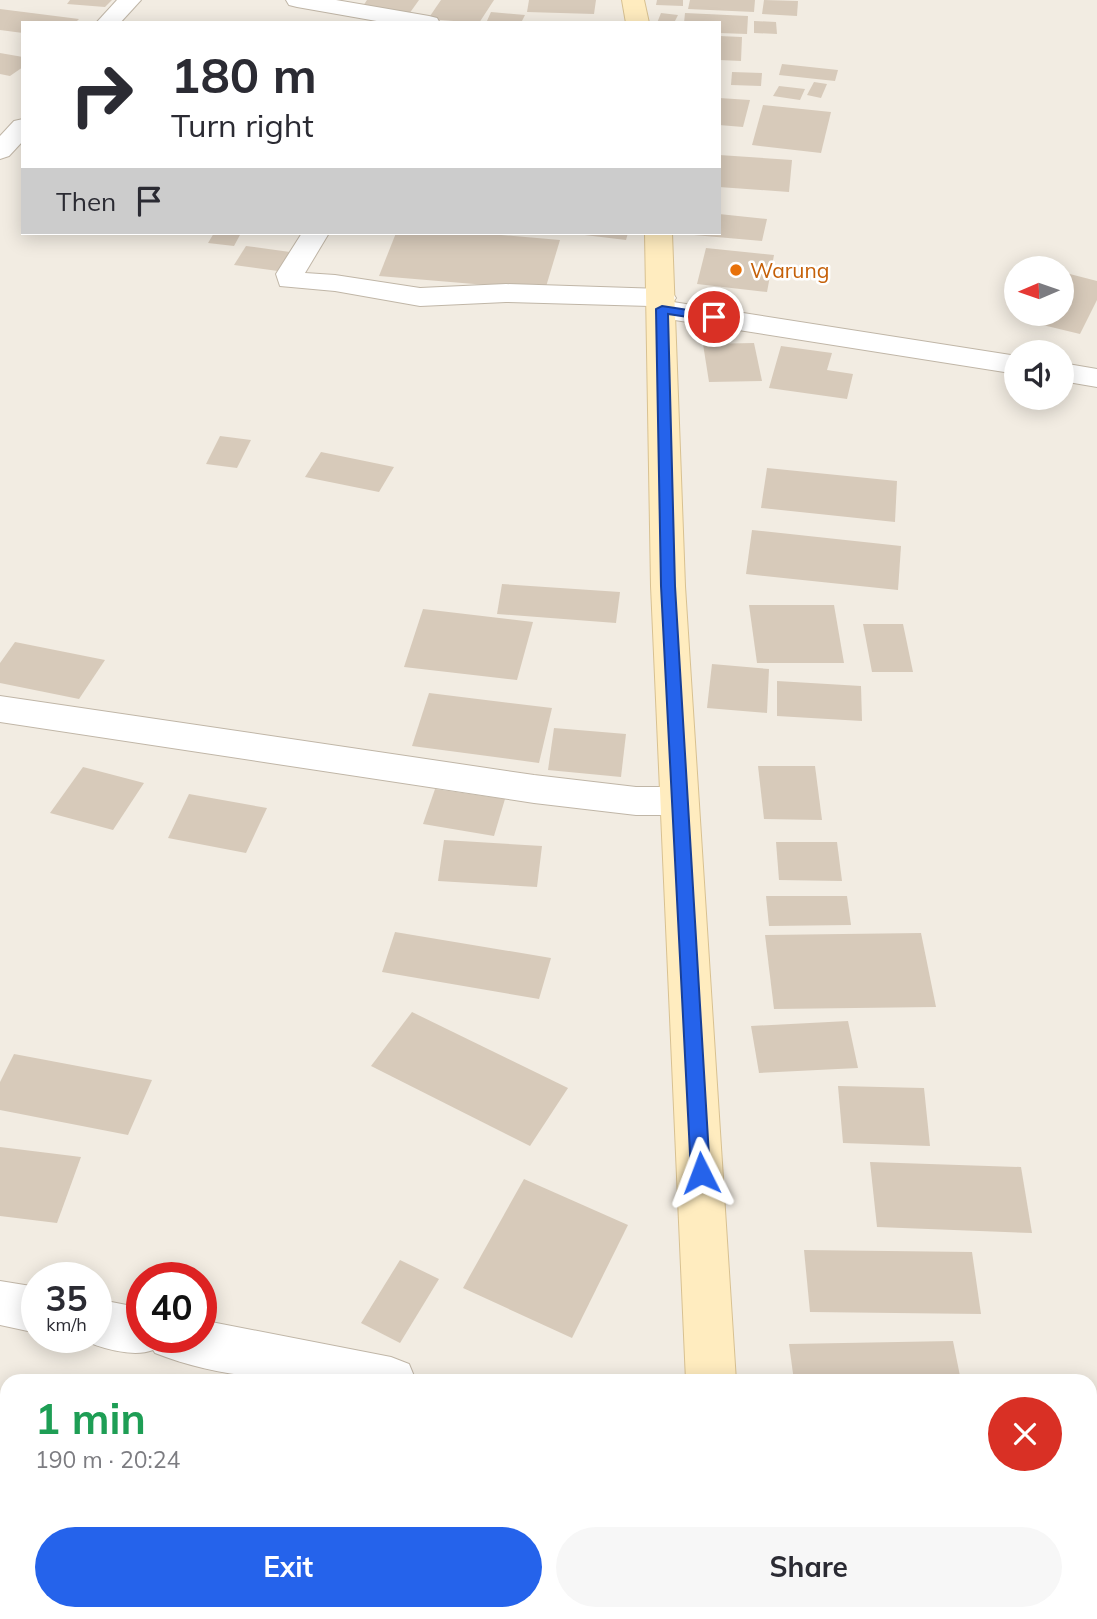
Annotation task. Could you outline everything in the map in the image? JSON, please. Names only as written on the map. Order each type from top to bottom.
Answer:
[{"type":"street","points":[[109,21],[130,0]]},
{"type":"street","points":[[297,0],[418,21]]},
{"type":"street","points":[[633,0],[638,21]]},
{"type":"street","points":[[0,151],[21,128]]},
{"type":"street","points":[[314,235],[290,274],[290,280],[335,283],[420,297],[506,293],[648,300],[1004,363]]},
{"type":"street","points":[[659,235],[648,300],[667,572],[659,802],[710,1374]]},
{"type":"street","points":[[1074,374],[1097,378]]},
{"type":"street","points":[[0,709],[534,789],[659,802]]},
{"type":"street","points":[[0,1303],[21,1307]]},
{"type":"street","points":[[217,1346],[356,1374]]},
{"type":"building","points":[[70,0],[112,0],[105,7],[67,4]]},
{"type":"building","points":[[367,0],[419,0],[409,14],[361,9]]},
{"type":"building","points":[[441,0],[494,0],[480,21],[428,19]]},
{"type":"building","points":[[529,0],[596,0],[594,14],[527,12]]},
{"type":"building","points":[[657,0],[683,0],[683,6],[656,5]]},
{"type":"building","points":[[690,0],[755,0],[754,12],[688,9]]},
{"type":"building","points":[[764,0],[798,1],[797,16],[762,14]]},
{"type":"building","points":[[0,9],[79,19],[21,21],[21,33],[0,30]]},
{"type":"building","points":[[491,12],[525,15],[522,21],[487,21]]},
{"type":"building","points":[[661,13],[678,15],[675,21],[658,21]]},
{"type":"building","points":[[685,13],[748,16],[747,34],[721,33],[721,21],[684,21]]},
{"type":"building","points":[[754,21],[776,22],[777,34],[754,33]]},
{"type":"building","points":[[721,36],[742,37],[741,61],[721,60]]},
{"type":"building","points":[[0,53],[21,57],[21,68],[10,76],[0,74]]},
{"type":"building","points":[[782,64],[838,70],[835,81],[779,75]]},
{"type":"building","points":[[732,72],[762,73],[761,86],[731,85]]},
{"type":"building","points":[[814,82],[827,84],[821,98],[807,95]]},
{"type":"building","points":[[779,86],[805,89],[800,100],[773,96]]},
{"type":"building","points":[[721,98],[750,100],[743,127],[721,125]]},
{"type":"building","points":[[763,105],[831,112],[821,153],[752,145]]},
{"type":"building","points":[[721,155],[792,160],[789,192],[721,187]]},
{"type":"building","points":[[721,214],[767,219],[762,241],[694,235],[721,235]]},
{"type":"building","points":[[213,235],[240,235],[234,246],[208,243]]},
{"type":"building","points":[[395,235],[501,235],[560,240],[545,290],[379,276]]},
{"type":"building","points":[[585,235],[627,235],[626,240]]},
{"type":"building","points":[[246,246],[290,252],[278,271],[234,265]]},
{"type":"building","name":"Warung","points":[[706,248],[774,255],[767,292],[697,284]]},
{"type":"building","points":[[1074,275],[1097,281],[1097,300],[1080,334],[1047,326],[1074,326]]},
{"type":"building","points":[[754,343],[762,381],[709,382],[703,344]]},
{"type":"building","points":[[781,346],[832,353],[827,370],[853,374],[847,399],[769,388]]},
{"type":"building","points":[[220,436],[251,440],[237,468],[206,464]]},
{"type":"building","points":[[321,452],[394,467],[379,492],[305,477]]},
{"type":"building","points":[[767,468],[897,481],[895,522],[761,508]]},
{"type":"building","points":[[752,530],[901,546],[898,590],[746,574]]},
{"type":"building","points":[[502,584],[620,592],[616,623],[497,614]]},
{"type":"building","points":[[749,605],[834,605],[844,663],[757,663]]},
{"type":"building","points":[[423,609],[533,622],[517,680],[404,667]]},
{"type":"building","points":[[863,624],[903,624],[913,672],[872,672]]},
{"type":"building","points":[[15,642],[105,660],[79,699],[0,683],[0,663]]},
{"type":"building","points":[[712,664],[769,669],[767,713],[707,708]]},
{"type":"building","points":[[777,681],[861,686],[862,721],[777,716]]},
{"type":"building","points":[[429,693],[552,708],[539,763],[412,746]]},
{"type":"building","points":[[554,728],[626,734],[621,777],[548,770]]},
{"type":"building","points":[[758,766],[815,766],[822,820],[764,819]]},
{"type":"building","points":[[83,767],[144,783],[113,830],[50,813]]},
{"type":"building","points":[[435,789],[505,799],[494,836],[423,824]]},
{"type":"building","points":[[189,794],[267,808],[246,853],[168,838]]},
{"type":"building","points":[[444,840],[542,846],[537,887],[438,881]]},
{"type":"building","points":[[776,842],[837,842],[842,881],[779,880]]},
{"type":"building","points":[[766,896],[847,896],[851,925],[769,926]]},
{"type":"building","points":[[395,932],[551,958],[539,999],[382,972]]},
{"type":"building","points":[[921,933],[936,1007],[774,1009],[765,935]]},
{"type":"building","points":[[412,1012],[568,1088],[530,1146],[371,1066]]},
{"type":"building","points":[[848,1021],[858,1068],[759,1073],[751,1026]]},
{"type":"building","points":[[14,1054],[152,1080],[128,1135],[0,1110],[0,1082]]},
{"type":"building","points":[[838,1086],[924,1088],[930,1146],[843,1143]]},
{"type":"building","points":[[0,1147],[81,1157],[57,1223],[0,1216]]},
{"type":"building","points":[[870,1162],[1021,1167],[1032,1233],[877,1227]]},
{"type":"building","points":[[524,1179],[628,1225],[572,1338],[463,1288]]},
{"type":"building","points":[[804,1250],[972,1252],[981,1314],[810,1312]]},
{"type":"building","points":[[400,1260],[439,1279],[400,1343],[361,1323]]},
{"type":"building","points":[[953,1341],[960,1374],[793,1374],[789,1344]]},
{"type":"place","name":"Warung","points":[[736,270]]},
{"type":"route","points":[[701,1173],[668,586],[662,309],[714,317]]}]
